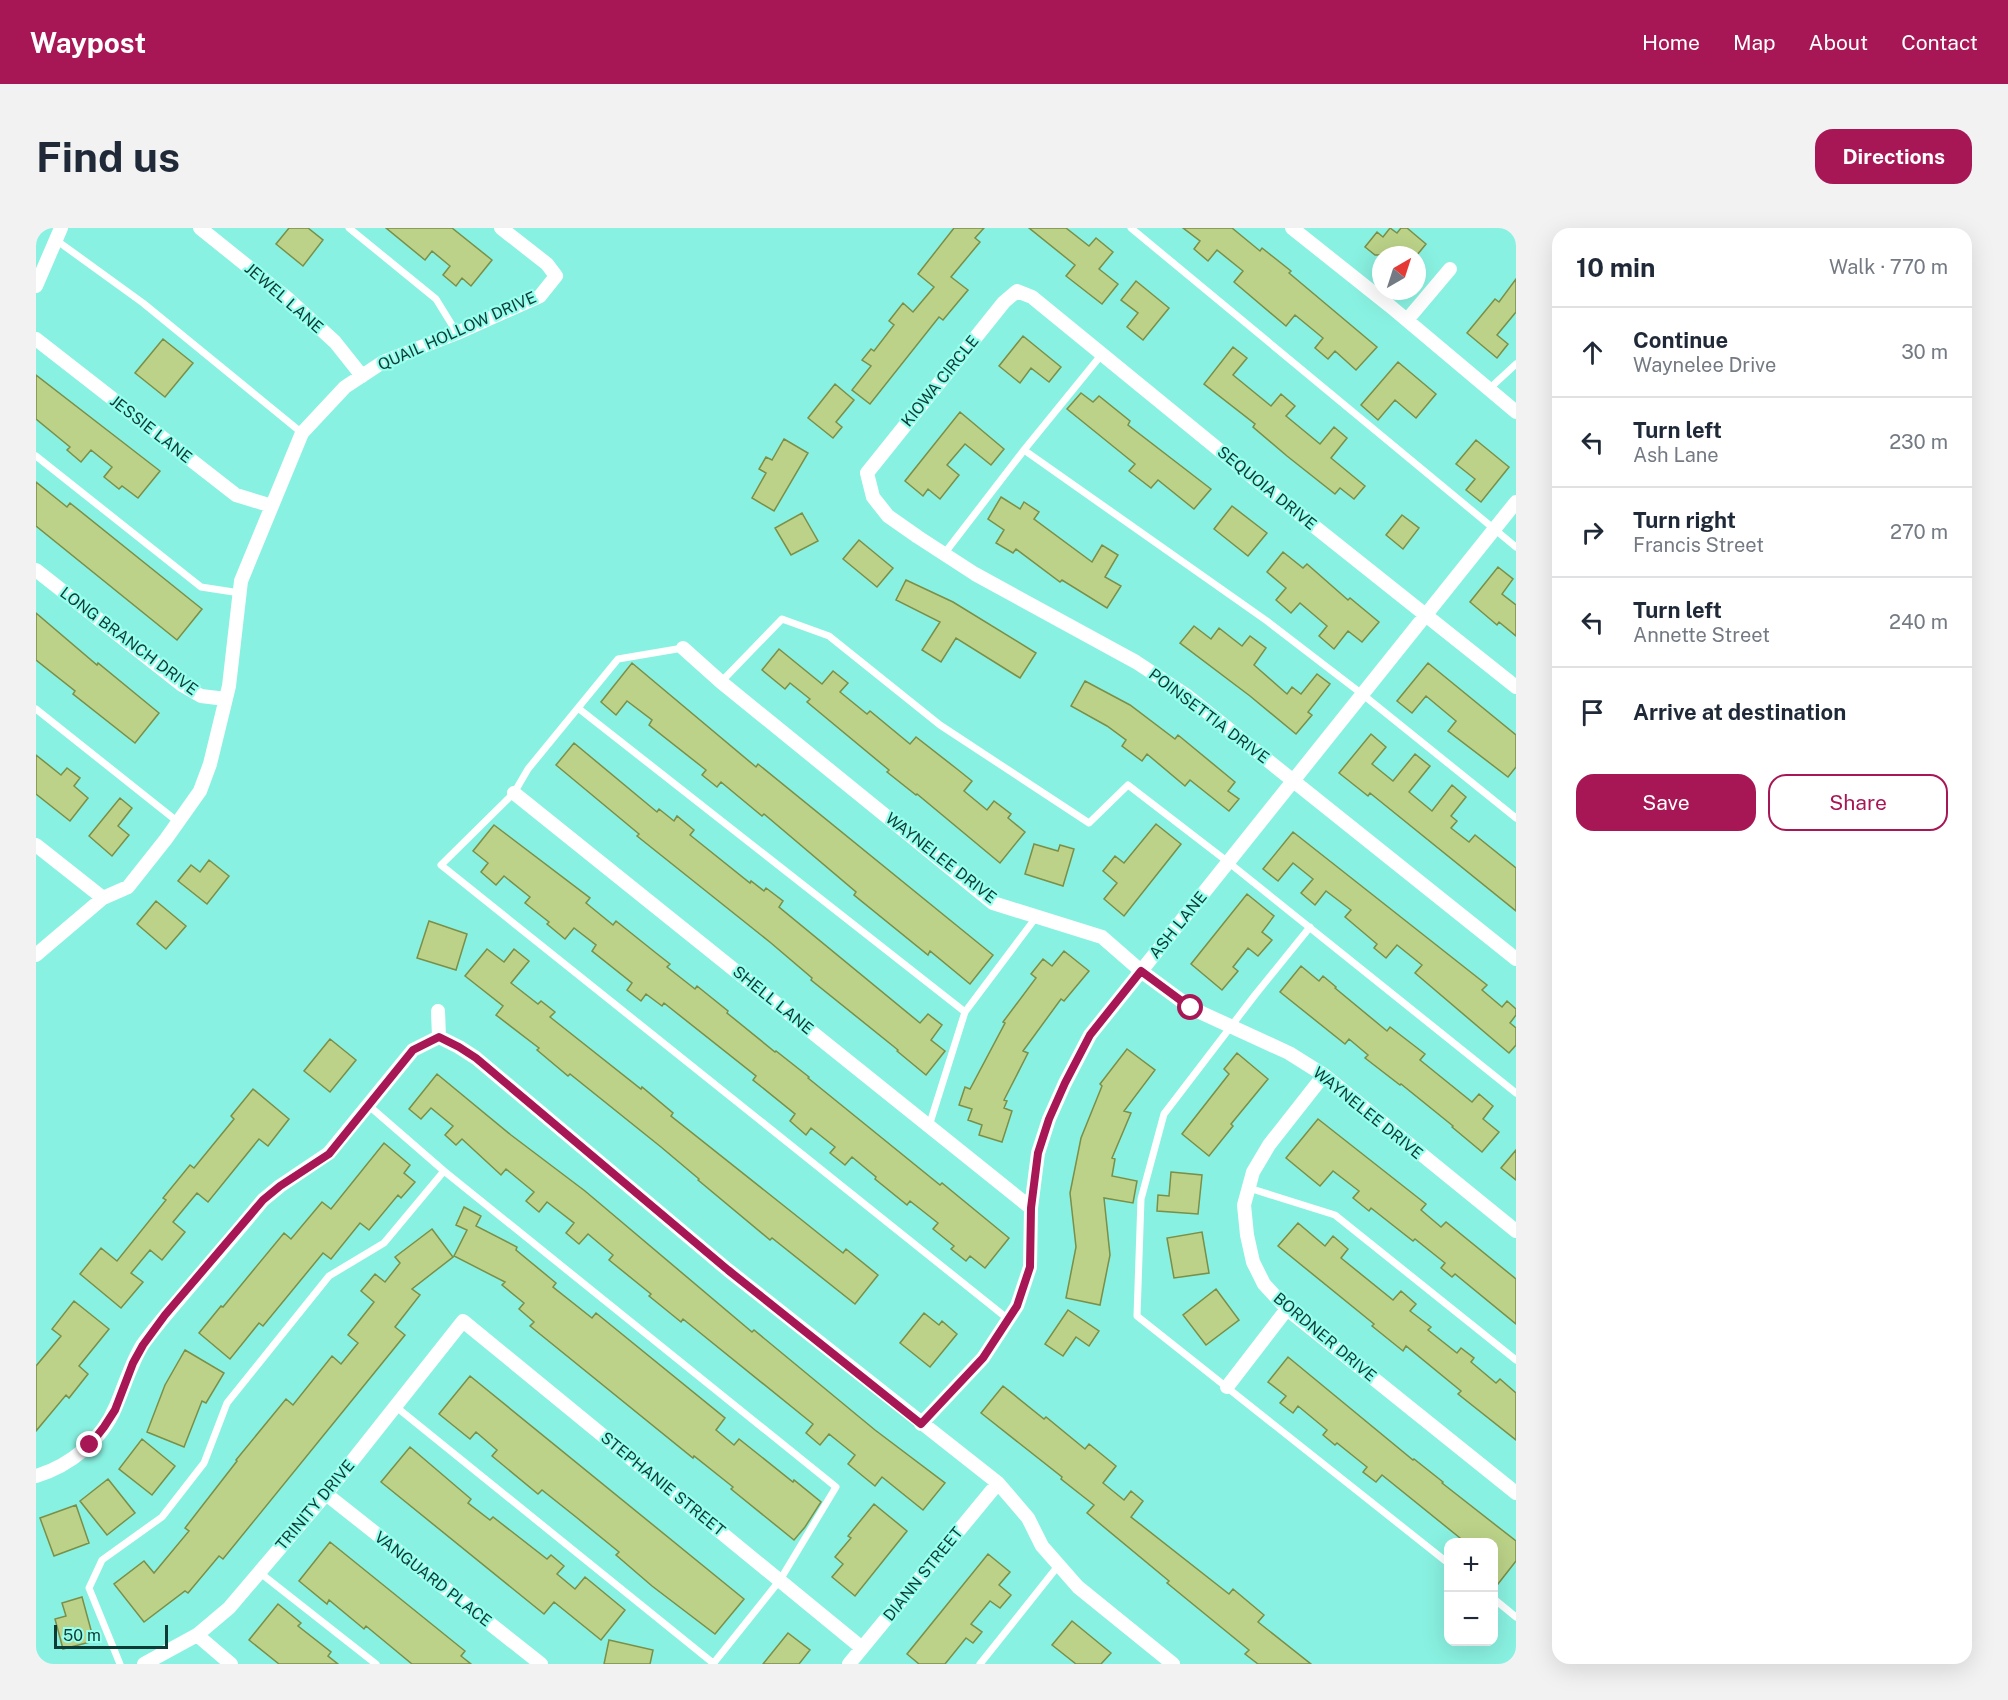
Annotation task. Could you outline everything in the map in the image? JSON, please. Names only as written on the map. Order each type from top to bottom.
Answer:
[{"type":"street","name":"JEWEL LANE","points":[[200,228],[287,298],[335,342],[362,376]]},
{"type":"street","name":"QUAIL HOLLOW DRIVE","points":[[36,955],[103,898],[128,886],[200,791],[210,764],[229,686],[241,580],[302,433],[345,387],[383,362],[457,333],[540,296],[555,276],[547,264],[501,228]]},
{"type":"street","points":[[1292,228],[1407,320],[1516,412]]},
{"type":"street","points":[[36,286],[58,234]]},
{"type":"street","points":[[1407,320],[1450,269]]},
{"type":"street","name":"SEQUOIA DRIVE","points":[[1017,291],[1032,297],[1516,687]]},
{"type":"street","name":"KIOWA CIRCLE","points":[[867,473],[1004,302],[1017,291]]},
{"type":"street","name":"JESSIE LANE","points":[[36,339],[236,495],[272,506]]},
{"type":"street","name":"POINSETTIA DRIVE","points":[[867,473],[873,497],[888,516],[975,574],[1136,662],[1186,695],[1516,959]]},
{"type":"street","name":"ASH LANE","points":[[921,1424],[983,1358],[1017,1306],[1030,1267],[1031,1208],[1038,1153],[1049,1119],[1090,1035],[1516,502]]},
{"type":"street","name":"LONG BRANCH DRIVE","points":[[36,570],[182,685],[201,696],[226,699]]},
{"type":"street","name":"WAYNELEE DRIVE","points":[[683,648],[721,682],[993,903],[1102,937],[1141,971],[1191,1008],[1288,1053],[1324,1075],[1516,1231]]},
{"type":"street","name":"SHELL LANE","points":[[514,792],[1031,1208]]},
{"type":"street","points":[[36,845],[103,898]]},
{"type":"street","points":[[438,1011],[439,1037]]},
{"type":"street","points":[[36,1476],[65,1464],[90,1445],[115,1410],[133,1363],[143,1345],[165,1315],[263,1200],[329,1154],[413,1050],[439,1037]]},
{"type":"street","points":[[439,1037],[476,1058],[728,1270],[998,1484],[1028,1518],[1042,1546],[1058,1566],[1078,1587],[1165,1662]]},
{"type":"street","name":"BORDNER DRIVE","points":[[1324,1075],[1269,1145],[1253,1172],[1244,1205],[1253,1262],[1264,1284],[1287,1309],[1516,1493]]},
{"type":"street","points":[[1227,1387],[1287,1309]]},
{"type":"street","name":"STEPHANIE STREET","points":[[464,1321],[862,1648]]},
{"type":"street","name":"TRINITY DRIVE","points":[[144,1664],[197,1635],[229,1608],[326,1494],[464,1321]]},
{"type":"street","name":"DIANN STREET","points":[[849,1664],[998,1484]]},
{"type":"street","name":"VANGUARD PLACE","points":[[326,1494],[541,1664]]},
{"type":"street","points":[[197,1635],[231,1664]]},
{"type":"lane","points":[[349,228],[436,299],[457,333]]},
{"type":"lane","points":[[1131,228],[1516,548]]},
{"type":"lane","points":[[58,234],[302,433]]},
{"type":"lane","points":[[944,554],[1102,354]]},
{"type":"lane","points":[[1489,389],[1516,364]]},
{"type":"lane","points":[[1024,450],[1267,621],[1362,694],[1516,819]]},
{"type":"lane","points":[[36,456],[201,587],[240,593]]},
{"type":"lane","points":[[721,682],[782,619],[829,636],[940,725],[1089,823],[1128,785],[1310,927],[1516,1093]]},
{"type":"lane","points":[[683,648],[618,659],[528,769],[514,792],[441,865],[1008,1319]]},
{"type":"lane","points":[[578,708],[965,1012]]},
{"type":"lane","points":[[36,709],[178,822]]},
{"type":"lane","points":[[929,1126],[965,1012],[1037,916]]},
{"type":"lane","points":[[1310,927],[1164,1114],[1141,1199],[1137,1316],[1444,1559]]},
{"type":"lane","points":[[368,1105],[444,1171],[836,1488],[780,1580],[713,1664],[394,1406]]},
{"type":"lane","points":[[120,1664],[89,1588],[102,1560],[162,1517],[204,1463],[227,1403],[329,1276],[384,1243],[444,1171]]},
{"type":"lane","points":[[1249,1188],[1335,1215],[1516,1360]]},
{"type":"lane","points":[[980,1664],[1058,1566]]},
{"type":"lane","points":[[259,1572],[376,1664]]},
{"type":"lane","points":[[1498,1602],[1516,1617]]},
{"type":"building","points":[[289,228],[308,228],[323,240],[303,266],[276,244]]},
{"type":"building","points":[[386,228],[452,228],[492,260],[471,286],[462,278],[456,286],[443,275],[450,266],[432,251],[425,260]]},
{"type":"building","points":[[954,228],[984,228],[975,238],[980,242],[951,277],[968,290],[943,320],[939,317],[870,404],[852,390],[871,366],[862,360],[871,349],[874,351],[894,325],[889,321],[903,303],[913,312],[934,287],[918,274]]},
{"type":"building","points":[[1029,228],[1066,228],[1089,246],[1096,238],[1113,252],[1099,269],[1118,284],[1102,304],[1066,276],[1075,265]]},
{"type":"building","points":[[1183,228],[1232,228],[1260,251],[1262,248],[1291,271],[1289,273],[1377,347],[1356,370],[1335,351],[1328,359],[1315,348],[1323,338],[1295,315],[1286,326],[1234,282],[1243,271],[1217,250],[1208,261],[1194,249],[1200,241]]},
{"type":"building","points":[[1390,228],[1397,233],[1401,228],[1407,228],[1426,244],[1424,246],[1372,246],[1372,253],[1365,247],[1377,232],[1383,237]]},
{"type":"building","points":[[1516,279],[1516,312],[1497,335],[1508,344],[1497,358],[1467,333],[1495,299],[1499,302]]},
{"type":"building","points":[[1136,281],[1169,308],[1143,340],[1127,327],[1138,313],[1121,300]]},
{"type":"building","points":[[1023,336],[1061,367],[1049,382],[1031,368],[1020,383],[999,366]]},
{"type":"building","points":[[163,339],[193,363],[165,397],[135,373]]},
{"type":"building","points":[[1233,347],[1247,358],[1233,375],[1271,406],[1281,394],[1295,406],[1286,416],[1320,444],[1334,427],[1347,438],[1331,458],[1365,486],[1354,499],[1340,488],[1335,494],[1253,427],[1255,424],[1204,384]]},
{"type":"building","points":[[1398,362],[1436,394],[1416,418],[1395,400],[1378,420],[1361,405]]},
{"type":"building","points":[[36,375],[160,471],[138,498],[122,486],[119,489],[104,477],[112,467],[91,450],[81,462],[67,450],[70,447],[36,419]]},
{"type":"building","points":[[835,384],[854,400],[836,422],[842,427],[833,438],[808,418]]},
{"type":"building","points":[[1081,393],[1093,402],[1099,396],[1130,421],[1128,425],[1211,489],[1194,509],[1158,480],[1151,488],[1129,471],[1135,464],[1067,409]]},
{"type":"building","points":[[960,412],[1004,449],[991,465],[965,444],[947,465],[959,475],[940,499],[928,489],[923,496],[905,481]]},
{"type":"building","points":[[784,439],[808,453],[774,511],[752,498],[766,473],[759,469],[766,457],[772,460]]},
{"type":"building","points":[[1476,440],[1509,467],[1481,502],[1466,490],[1475,479],[1456,464]]},
{"type":"building","points":[[36,482],[67,507],[70,503],[202,609],[177,640],[36,526]]},
{"type":"building","points":[[1001,497],[1020,509],[1024,502],[1039,512],[1034,519],[1092,562],[1102,545],[1118,555],[1105,577],[1121,586],[1107,608],[1062,580],[1060,582],[1016,549],[1013,553],[996,543],[1004,530],[988,519]]},
{"type":"building","points":[[1232,506],[1267,533],[1248,556],[1214,529]]},
{"type":"building","points":[[802,513],[818,541],[791,555],[775,528]]},
{"type":"building","points":[[1402,515],[1419,528],[1403,549],[1386,535]]},
{"type":"building","points":[[859,540],[893,568],[877,587],[843,559]]},
{"type":"building","points":[[1283,552],[1303,568],[1307,564],[1348,600],[1350,598],[1379,622],[1362,642],[1348,631],[1334,649],[1319,636],[1327,626],[1300,603],[1291,613],[1276,600],[1286,588],[1267,572]]},
{"type":"building","points":[[1498,567],[1513,579],[1502,594],[1516,605],[1516,636],[1499,622],[1497,625],[1470,602]]},
{"type":"building","points":[[906,580],[953,602],[1036,653],[1020,678],[956,638],[941,662],[922,650],[940,622],[896,600]]},
{"type":"building","points":[[36,613],[97,665],[98,663],[159,713],[135,743],[73,694],[75,691],[36,660]]},
{"type":"building","points":[[1194,626],[1211,639],[1219,628],[1242,646],[1250,636],[1266,648],[1254,665],[1287,694],[1292,687],[1301,694],[1317,674],[1330,684],[1308,712],[1312,715],[1296,734],[1180,643]]},
{"type":"building","points":[[779,649],[822,684],[833,671],[848,683],[840,692],[867,714],[870,711],[910,744],[916,737],[972,781],[964,791],[987,810],[994,801],[1011,814],[1008,818],[1025,832],[1000,863],[887,772],[889,770],[807,702],[810,699],[790,683],[785,689],[762,670]]},
{"type":"building","points":[[632,663],[756,767],[758,764],[993,955],[970,984],[930,951],[928,955],[854,895],[856,892],[764,814],[762,816],[721,782],[717,787],[702,775],[706,770],[649,725],[652,720],[627,701],[616,715],[601,702]]},
{"type":"building","points":[[1428,663],[1516,735],[1516,767],[1508,777],[1448,731],[1456,721],[1426,696],[1412,713],[1397,701]]},
{"type":"building","points":[[1085,681],[1130,705],[1175,739],[1178,735],[1235,782],[1228,791],[1239,799],[1229,811],[1190,780],[1185,786],[1147,754],[1142,761],[1122,746],[1126,740],[1107,726],[1071,706]]},
{"type":"building","points":[[1371,734],[1386,747],[1372,764],[1393,781],[1415,754],[1430,766],[1409,792],[1432,811],[1452,785],[1466,797],[1451,816],[1457,821],[1451,828],[1469,842],[1475,835],[1516,868],[1516,911],[1370,793],[1368,796],[1339,773]]},
{"type":"building","points":[[574,743],[657,812],[659,809],[674,821],[677,816],[694,830],[690,835],[750,883],[751,881],[764,891],[766,888],[783,901],[779,907],[920,1023],[928,1014],[942,1025],[931,1040],[945,1051],[926,1075],[811,980],[812,978],[771,943],[637,836],[639,834],[556,765]]},
{"type":"building","points":[[36,755],[61,775],[67,768],[80,778],[74,786],[88,798],[70,821],[36,794]]},
{"type":"building","points":[[120,798],[132,808],[118,826],[129,835],[112,856],[89,836]]},
{"type":"building","points":[[1156,824],[1181,844],[1124,916],[1104,899],[1117,883],[1103,871],[1115,856],[1124,863]]},
{"type":"building","points":[[494,825],[590,898],[586,903],[613,925],[616,921],[670,964],[667,967],[695,989],[697,986],[775,1052],[1009,1238],[985,1268],[970,1256],[966,1261],[951,1249],[954,1246],[933,1229],[938,1223],[910,1201],[907,1205],[852,1157],[845,1165],[830,1153],[835,1147],[811,1128],[806,1135],[790,1121],[795,1114],[753,1080],[756,1076],[664,1003],[662,1006],[646,994],[641,1001],[627,990],[632,983],[592,951],[596,945],[574,928],[565,939],[547,924],[549,922],[525,903],[530,897],[504,876],[496,885],[481,872],[488,863],[473,851]]},
{"type":"building","points":[[1293,832],[1487,985],[1482,990],[1502,1007],[1507,1001],[1516,1009],[1516,1015],[1510,1023],[1516,1028],[1516,1045],[1509,1053],[1415,973],[1422,965],[1397,945],[1386,958],[1374,948],[1377,944],[1345,917],[1351,910],[1326,891],[1315,905],[1301,893],[1313,879],[1293,863],[1278,881],[1263,869]]},
{"type":"building","points":[[1034,844],[1058,851],[1060,845],[1074,849],[1063,886],[1025,874]]},
{"type":"building","points":[[209,860],[229,876],[207,904],[178,881],[191,865],[200,872]]},
{"type":"building","points":[[1247,894],[1274,916],[1262,932],[1272,940],[1258,956],[1248,948],[1233,967],[1238,971],[1222,990],[1191,964]]},
{"type":"building","points":[[156,901],[186,926],[166,949],[137,924]]},
{"type":"building","points":[[429,921],[467,934],[456,970],[417,958]]},
{"type":"building","points":[[487,949],[504,962],[514,949],[529,961],[511,983],[538,1004],[541,1001],[555,1012],[550,1017],[641,1089],[642,1087],[673,1113],[671,1116],[843,1253],[846,1249],[878,1275],[855,1304],[772,1238],[770,1240],[661,1147],[570,1074],[568,1076],[537,1050],[539,1048],[496,1015],[503,1006],[465,976]]},
{"type":"building","points":[[1064,951],[1089,971],[1064,1001],[1061,999],[1023,1051],[1028,1053],[1004,1100],[1007,1101],[1004,1108],[1012,1111],[1002,1142],[979,1135],[982,1125],[968,1120],[972,1109],[959,1105],[965,1087],[970,1089],[1005,1023],[1003,1022],[1036,978],[1031,974],[1043,959],[1052,966]]},
{"type":"building","points":[[1301,966],[1319,981],[1323,976],[1387,1031],[1390,1027],[1425,1054],[1420,1060],[1472,1102],[1479,1094],[1493,1106],[1483,1119],[1499,1132],[1482,1152],[1401,1084],[1365,1058],[1368,1055],[1349,1039],[1345,1044],[1280,992]]},
{"type":"building","points":[[330,1039],[356,1060],[330,1092],[304,1071]]},
{"type":"building","points":[[1127,1049],[1155,1070],[1124,1111],[1131,1113],[1112,1158],[1115,1159],[1112,1176],[1137,1181],[1133,1203],[1104,1198],[1110,1255],[1100,1305],[1066,1298],[1076,1247],[1070,1193],[1081,1138],[1102,1086],[1100,1084]]},
{"type":"building","points":[[1237,1053],[1268,1079],[1231,1124],[1233,1126],[1209,1156],[1182,1134],[1229,1074],[1224,1069]]},
{"type":"building","points":[[437,1074],[511,1135],[585,1191],[752,1332],[754,1330],[875,1430],[945,1483],[923,1510],[882,1477],[875,1486],[848,1464],[855,1455],[829,1434],[820,1445],[806,1433],[813,1424],[683,1319],[681,1322],[649,1296],[651,1294],[609,1260],[613,1255],[588,1234],[579,1244],[566,1233],[574,1223],[547,1202],[539,1212],[526,1201],[534,1192],[506,1169],[501,1175],[462,1139],[456,1145],[445,1135],[453,1126],[431,1108],[421,1119],[409,1109]]},
{"type":"building","points":[[253,1089],[289,1119],[268,1146],[259,1139],[208,1202],[197,1193],[173,1222],[185,1232],[162,1260],[150,1250],[131,1273],[143,1282],[121,1308],[80,1274],[101,1248],[117,1261],[166,1200],[163,1198],[190,1165],[194,1168],[234,1119],[231,1116]]},
{"type":"building","points":[[1318,1119],[1426,1204],[1421,1210],[1441,1227],[1446,1222],[1516,1279],[1516,1324],[1455,1274],[1452,1277],[1441,1268],[1445,1263],[1415,1239],[1413,1241],[1371,1208],[1369,1211],[1353,1198],[1359,1191],[1333,1171],[1320,1186],[1286,1158]]},
{"type":"building","points":[[384,1143],[410,1165],[404,1173],[415,1182],[401,1198],[398,1195],[369,1230],[360,1223],[331,1259],[323,1253],[263,1326],[259,1323],[230,1359],[199,1333],[284,1233],[291,1239],[322,1202],[331,1209]]},
{"type":"building","points":[[1516,1150],[1516,1180],[1501,1168]]},
{"type":"building","points":[[1171,1172],[1202,1175],[1198,1214],[1157,1211],[1158,1195],[1169,1196]]},
{"type":"building","points":[[464,1207],[481,1216],[476,1226],[517,1247],[516,1250],[556,1283],[553,1287],[592,1318],[596,1313],[725,1418],[716,1430],[734,1445],[739,1439],[821,1502],[794,1540],[731,1489],[733,1487],[694,1456],[693,1458],[530,1326],[534,1322],[519,1309],[524,1303],[502,1285],[505,1282],[454,1256],[467,1230],[456,1225]]},
{"type":"building","points":[[1298,1223],[1325,1246],[1333,1236],[1348,1249],[1341,1258],[1393,1300],[1401,1291],[1416,1304],[1410,1311],[1431,1327],[1428,1330],[1457,1353],[1461,1348],[1474,1358],[1471,1362],[1496,1383],[1500,1379],[1516,1393],[1516,1440],[1458,1394],[1461,1391],[1406,1346],[1403,1351],[1372,1326],[1374,1324],[1278,1246]]},
{"type":"building","points":[[432,1229],[453,1257],[412,1289],[420,1295],[395,1327],[405,1335],[223,1559],[219,1556],[188,1593],[185,1591],[144,1622],[114,1584],[144,1561],[154,1573],[189,1531],[185,1528],[236,1460],[286,1399],[293,1405],[332,1356],[341,1364],[358,1343],[348,1335],[374,1302],[361,1291],[375,1274],[385,1282],[400,1263],[395,1257]]},
{"type":"building","points":[[1202,1232],[1209,1273],[1174,1278],[1167,1238]]},
{"type":"building","points":[[1216,1289],[1239,1320],[1206,1345],[1183,1315]]},
{"type":"building","points":[[74,1301],[109,1329],[79,1366],[88,1374],[69,1398],[66,1395],[36,1431],[36,1366],[61,1336],[52,1329]]},
{"type":"building","points":[[1068,1310],[1099,1331],[1089,1346],[1076,1337],[1063,1356],[1045,1344]]},
{"type":"building","points":[[924,1313],[939,1325],[942,1321],[957,1334],[930,1367],[900,1343]]},
{"type":"building","points":[[185,1350],[224,1373],[206,1403],[202,1401],[184,1447],[147,1432],[165,1385]]},
{"type":"building","points":[[1288,1357],[1516,1541],[1516,1561],[1498,1584],[1498,1538],[1460,1538],[1382,1475],[1376,1482],[1363,1472],[1367,1467],[1323,1435],[1327,1430],[1298,1406],[1293,1413],[1280,1403],[1286,1396],[1268,1382]]},
{"type":"building","points":[[470,1376],[744,1599],[715,1634],[652,1586],[616,1555],[619,1552],[576,1517],[542,1490],[538,1494],[492,1456],[497,1450],[476,1432],[470,1439],[439,1414]]},
{"type":"building","points":[[1003,1386],[1085,1449],[1089,1444],[1116,1466],[1103,1483],[1124,1500],[1131,1491],[1143,1501],[1131,1517],[1229,1594],[1233,1589],[1264,1615],[1258,1622],[1311,1664],[1258,1664],[1245,1654],[1249,1650],[1087,1513],[1094,1505],[981,1413]]},
{"type":"building","points":[[142,1439],[175,1466],[152,1495],[119,1469]]},
{"type":"building","points":[[410,1447],[471,1499],[468,1503],[490,1520],[493,1517],[547,1559],[551,1555],[564,1566],[557,1574],[575,1589],[585,1577],[625,1610],[601,1640],[554,1602],[544,1614],[381,1482]]},
{"type":"building","points":[[108,1479],[135,1513],[107,1535],[80,1501]]},
{"type":"building","points":[[874,1504],[907,1531],[855,1596],[832,1577],[843,1564],[835,1557],[851,1538],[848,1536]]},
{"type":"building","points":[[76,1505],[89,1543],[54,1556],[40,1518]]},
{"type":"building","points":[[330,1542],[465,1651],[461,1656],[471,1664],[412,1664],[366,1626],[364,1629],[329,1600],[327,1604],[299,1581]]},
{"type":"building","points":[[988,1554],[1010,1572],[999,1585],[1011,1595],[1000,1608],[990,1601],[971,1624],[982,1632],[973,1643],[966,1638],[945,1664],[919,1664],[907,1654]]},
{"type":"building","points":[[82,1597],[94,1641],[63,1649],[55,1619],[66,1616],[62,1603]]},
{"type":"building","points":[[278,1604],[301,1623],[298,1626],[331,1652],[328,1656],[338,1664],[279,1664],[249,1640]]},
{"type":"building","points":[[1072,1621],[1111,1653],[1101,1664],[1076,1664],[1052,1645]]},
{"type":"building","points":[[788,1633],[810,1650],[799,1664],[763,1664]]},
{"type":"building","points":[[609,1640],[653,1650],[650,1664],[604,1664]]},
{"type":"route","points":[[90,1445],[115,1410],[133,1363],[143,1345],[165,1315],[263,1200],[329,1154],[413,1050],[439,1037],[476,1058],[728,1270],[921,1424],[983,1358],[1017,1306],[1030,1267],[1031,1208],[1038,1153],[1049,1119],[1090,1035],[1141,971],[1191,1008]]}]
